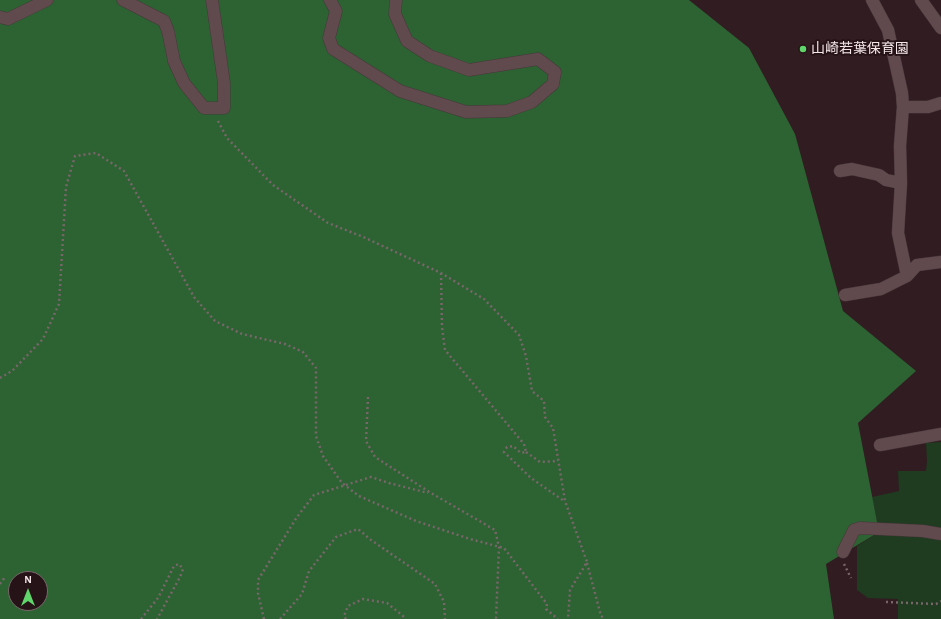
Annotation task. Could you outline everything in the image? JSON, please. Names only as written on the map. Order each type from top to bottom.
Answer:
[{"type":"street","points":[[0,17],[8,19],[47,0]]},
{"type":"street","points":[[123,0],[164,21],[168,31],[174,61],[184,83],[204,108],[224,108],[224,83],[212,0]]},
{"type":"street","points":[[330,0],[336,11],[329,38],[333,50],[400,91],[466,112],[507,111],[532,102],[553,84],[555,72],[538,59],[469,70],[430,56],[407,41],[395,14],[396,0]]},
{"type":"street","points":[[872,0],[888,30],[904,107],[900,146],[901,183],[898,233],[907,276]]},
{"type":"street","points":[[921,0],[941,28]]},
{"type":"street","points":[[904,107],[928,107],[941,102]]},
{"type":"street","points":[[840,171],[852,169],[879,175],[886,180],[901,183]]},
{"type":"street","points":[[845,294],[881,289],[907,276],[917,265],[941,262]]},
{"type":"street","points":[[880,445],[941,434]]},
{"type":"street","points":[[843,552],[854,530],[860,528],[923,531],[941,534]]},
{"type":"path","points":[[212,108],[227,138],[273,185],[328,223],[361,236],[441,273],[484,299],[519,335],[526,356],[532,391],[544,401],[545,417],[553,428],[565,501],[587,562],[601,616],[605,619]]},
{"type":"path","points":[[0,378],[12,371],[43,339],[59,304],[66,187],[75,156],[96,153],[124,171],[194,297],[215,320],[242,334],[284,344],[303,352],[316,368],[316,436],[323,456],[342,483],[359,496],[416,521],[470,539],[504,548],[547,604],[546,609],[558,619]]},
{"type":"path","points":[[441,273],[442,327],[445,350],[524,444],[526,452]]},
{"type":"path","points":[[368,396],[366,441],[375,457],[431,493],[495,530],[499,547],[496,619]]},
{"type":"path","points":[[558,460],[540,462],[526,452],[521,453],[513,446],[507,446],[504,452],[531,478],[565,501]]},
{"type":"path","points":[[264,619],[258,593],[258,580],[297,517],[314,495],[371,477],[431,493]]},
{"type":"path","points":[[280,619],[302,594],[309,571],[336,536],[358,529],[371,540],[435,584],[444,602],[445,619]]},
{"type":"path","points":[[568,619],[570,590],[587,562]]},
{"type":"path","points":[[141,619],[158,598],[174,566],[179,564],[183,569],[180,577],[157,619]]},
{"type":"path","points":[[0,584],[5,577]]},
{"type":"path","points":[[346,619],[344,616],[348,606],[363,599],[387,603],[405,619]]},
{"type":"path","points":[[886,602],[936,604],[941,601]]},
{"type":"green space","points":[[0,0],[689,0],[749,48],[795,134],[843,311],[916,371],[858,423],[879,532],[826,564],[834,619],[0,619]]},
{"type":"green space","points":[[941,442],[941,619],[898,619],[898,599],[868,598],[857,590],[857,546],[879,532],[872,497],[899,491],[898,471],[926,471],[926,443]]},
{"type":"place","name":"山崎若葉保育園","points":[[803,49]]}]
